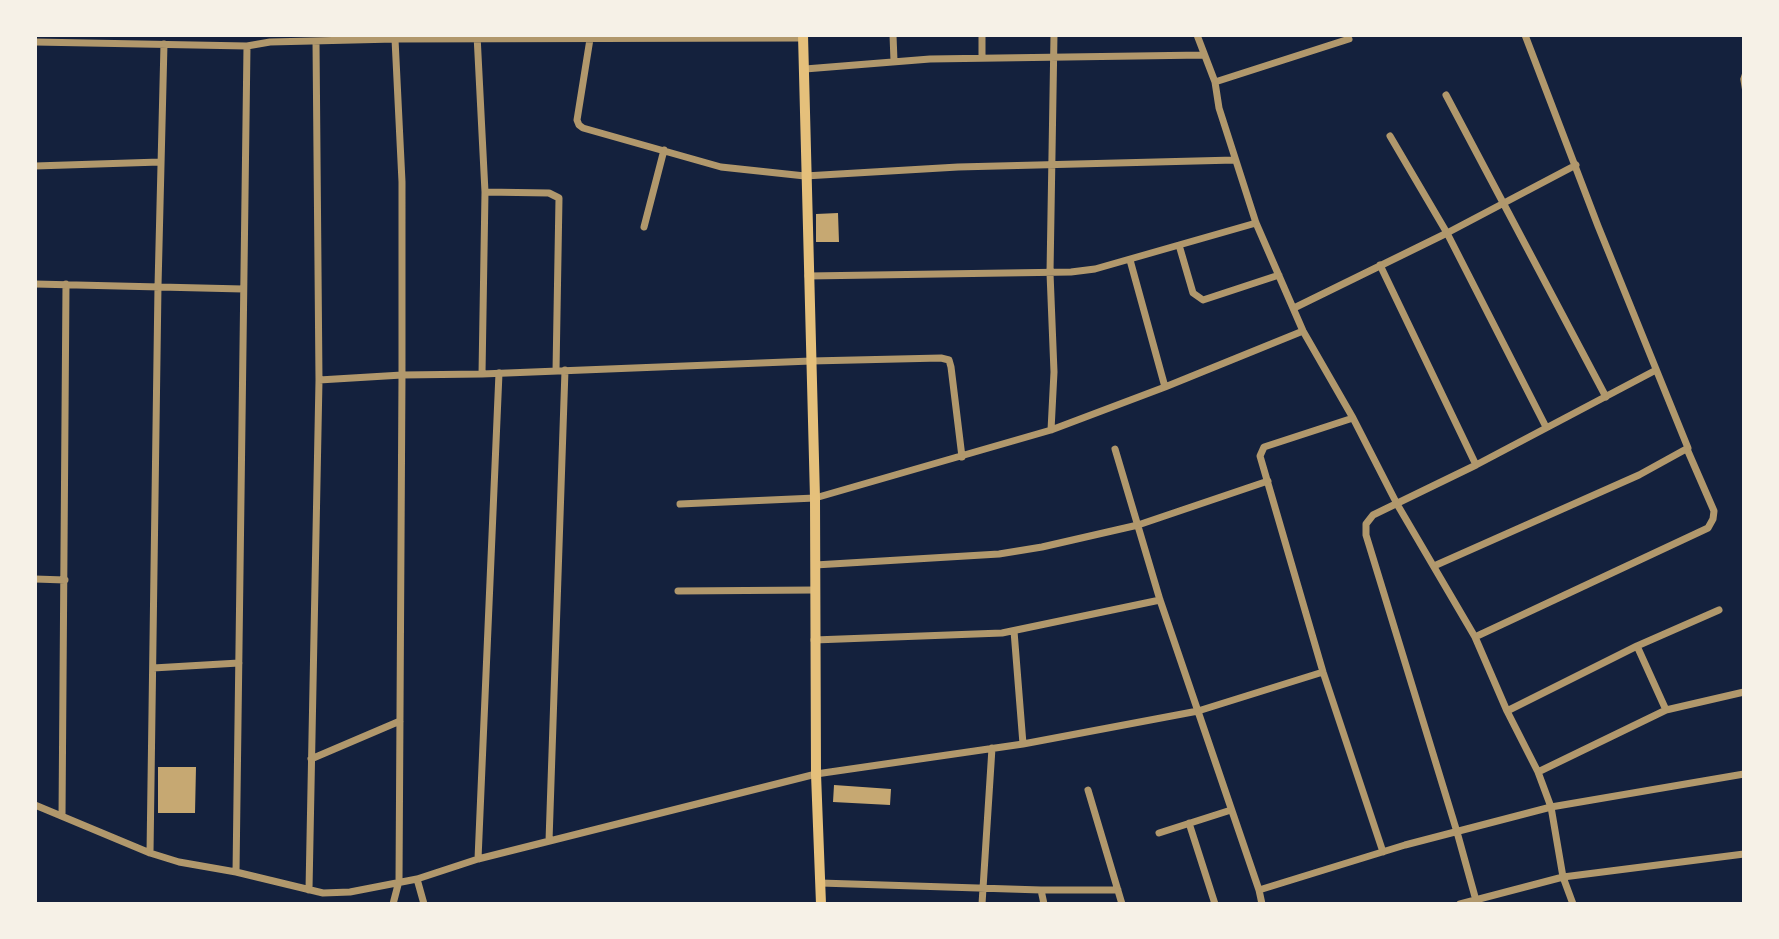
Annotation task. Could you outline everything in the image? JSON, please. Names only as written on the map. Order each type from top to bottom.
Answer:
[{"type":"main road","points":[[803,37],[815,498],[814,640],[821,904]]},
{"type":"street","points":[[893,35],[894,61]]},
{"type":"street","points":[[982,35],[982,58]]},
{"type":"street","points":[[1051,430],[1054,372],[1051,273],[1054,35]]},
{"type":"street","points":[[1197,35],[1215,82],[1219,108],[1256,223],[1303,331],[1353,418],[1397,504],[1475,637],[1507,711],[1538,772],[1551,807],[1563,877],[1573,904]]},
{"type":"street","points":[[1475,637],[1708,527],[1714,511],[1687,449],[1525,35]]},
{"type":"street","points":[[35,42],[247,46],[270,39],[316,41],[477,37],[803,37]]},
{"type":"street","points":[[477,37],[485,192],[482,374]]},
{"type":"street","points":[[590,38],[577,120],[579,125],[721,167],[805,176],[958,167],[1235,160]]},
{"type":"street","points":[[393,904],[399,881],[402,375],[402,182],[395,39]]},
{"type":"street","points":[[1215,82],[1349,39]]},
{"type":"street","points":[[309,890],[319,380],[316,41]]},
{"type":"street","points":[[150,853],[164,44]]},
{"type":"street","points":[[236,872],[247,46]]},
{"type":"street","points":[[805,69],[894,61],[1205,55]]},
{"type":"street","points":[[1446,94],[1606,397]]},
{"type":"street","points":[[1390,136],[1447,233],[1546,427]]},
{"type":"street","points":[[644,227],[664,150]]},
{"type":"street","points":[[35,166],[160,162]]},
{"type":"street","points":[[1293,308],[1447,233],[1576,165]]},
{"type":"street","points":[[485,192],[549,193],[559,198],[561,370],[549,841]]},
{"type":"street","points":[[808,276],[1051,273],[1095,269],[1256,223]]},
{"type":"street","points":[[1179,245],[1194,293],[1203,300],[1279,275]]},
{"type":"street","points":[[1130,260],[1165,387]]},
{"type":"street","points":[[1380,265],[1476,465]]},
{"type":"street","points":[[35,284],[243,289]]},
{"type":"street","points":[[62,816],[66,284]]},
{"type":"street","points":[[680,503],[815,498],[1051,430],[1303,331]]},
{"type":"street","points":[[319,380],[941,358],[949,360],[953,376],[962,457]]},
{"type":"street","points":[[1476,902],[1364,529],[1368,519],[1656,370]]},
{"type":"street","points":[[478,859],[499,373]]},
{"type":"street","points":[[1353,418],[1264,447],[1260,456],[1323,672],[1383,852]]},
{"type":"street","points":[[1115,449],[1160,600],[1262,904]]},
{"type":"street","points":[[1434,566],[1639,475],[1687,449]]},
{"type":"street","points":[[815,565],[999,554],[1042,547],[1138,525],[1268,481]]},
{"type":"street","points":[[35,579],[65,580]]},
{"type":"street","points":[[678,591],[814,590]]},
{"type":"street","points":[[814,640],[1014,631],[1160,600]]},
{"type":"street","points":[[1507,711],[1637,646],[1719,610]]},
{"type":"street","points":[[1014,631],[1023,744]]},
{"type":"street","points":[[1637,646],[1666,710]]},
{"type":"street","points":[[152,668],[239,663]]},
{"type":"street","points":[[35,805],[150,853],[179,862],[236,872],[323,893],[350,892],[417,879],[478,859],[816,774],[1023,744],[1198,711],[1323,672]]},
{"type":"street","points":[[1538,772],[1666,710],[1744,692]]},
{"type":"street","points":[[311,759],[400,720]]},
{"type":"street","points":[[982,904],[992,748]]},
{"type":"street","points":[[1259,890],[1383,852],[1551,807],[1744,775]]},
{"type":"street","points":[[1088,790],[1122,904]]},
{"type":"street","points":[[1158,832],[1231,810]]},
{"type":"street","points":[[1189,822],[1215,904]]},
{"type":"street","points":[[1460,904],[1476,902],[1563,877],[1744,855]]},
{"type":"street","points":[[417,879],[424,904]]},
{"type":"street","points":[[820,883],[1118,890]]},
{"type":"street","points":[[1041,890],[1044,904]]},
{"type":"lane","points":[[1744,72],[1744,91]]},
{"type":"building","points":[[838,213],[839,242],[816,242],[816,214]]},
{"type":"building","points":[[158,767],[196,767],[195,813],[158,813]]},
{"type":"building","points":[[834,785],[891,789],[890,805],[833,802]]}]
